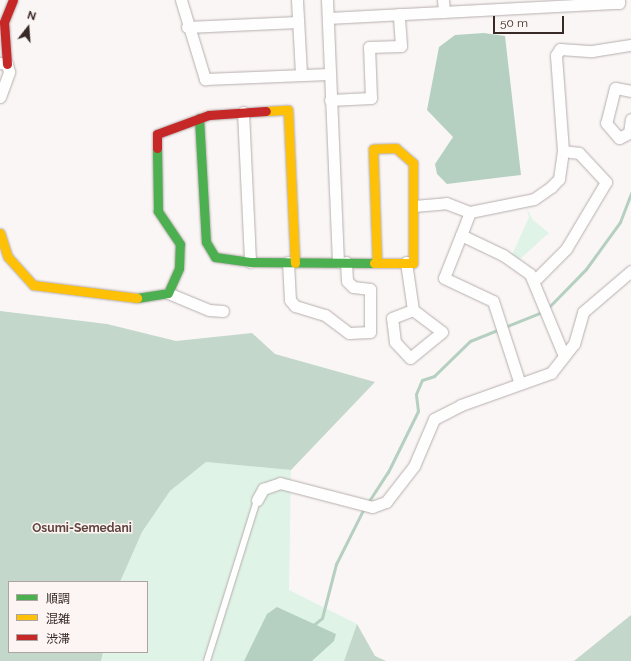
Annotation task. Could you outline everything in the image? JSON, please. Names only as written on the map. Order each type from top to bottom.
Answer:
[{"type":"street","points":[[0,97],[9,72],[4,64],[2,20],[13,0]]},
{"type":"street","points":[[181,0],[187,27],[205,79],[329,74]]},
{"type":"street","points":[[297,0],[301,75]]},
{"type":"street","points":[[168,293],[179,268],[180,244],[158,211],[157,134],[199,118],[243,112],[288,110],[291,262],[290,300],[295,306],[325,315],[349,333],[370,332],[370,289],[353,287],[347,280],[342,262],[330,100],[327,0]]},
{"type":"street","points":[[444,0],[444,12]]},
{"type":"street","points":[[328,18],[619,3],[619,0]]},
{"type":"street","points":[[330,100],[371,98],[369,47],[401,46],[399,14]]},
{"type":"street","points":[[187,27],[298,22]]},
{"type":"street","points":[[414,206],[446,203],[470,212],[534,199],[559,179],[563,151],[556,55],[560,49],[592,52],[631,48]]},
{"type":"street","points":[[631,91],[615,88],[606,123],[619,138],[629,133],[631,120]]},
{"type":"street","points":[[243,112],[250,262]]},
{"type":"street","points":[[199,118],[206,242],[215,257],[250,262],[413,263],[413,163],[396,148],[373,149],[377,262]]},
{"type":"street","points":[[534,281],[566,250],[606,182],[579,153],[563,151]]},
{"type":"street","points":[[470,212],[444,278],[494,301],[502,322],[520,384]]},
{"type":"street","points":[[0,233],[8,257],[33,285],[135,298],[168,293],[208,310],[223,311]]},
{"type":"street","points":[[461,235],[517,264],[534,281],[544,302],[564,356]]},
{"type":"street","points":[[406,262],[413,310],[442,332],[410,358],[395,342],[392,318],[413,310]]},
{"type":"street","points":[[257,500],[263,489],[280,483],[372,507],[386,502],[414,466],[434,419],[551,373],[574,344],[583,312],[630,274]]},
{"type":"lane","points":[[207,661],[257,500]]},
{"type":"shaded area","points":[[484,33],[505,36],[521,175],[447,184],[437,174],[435,164],[453,137],[427,110],[439,47],[455,35]]},
{"type":"shaded area","points":[[526,207],[533,220],[549,233],[519,260],[512,255],[529,217]]},
{"type":"shaded area","points":[[0,311],[107,324],[176,341],[252,333],[275,354],[375,382],[291,470],[206,462],[170,491],[142,532],[120,581],[8,581],[8,653],[103,653],[101,661],[0,661]]},
{"type":"shaded area","points":[[206,462],[291,470],[289,590],[357,624],[344,661],[101,661],[103,653],[148,653],[148,581],[120,581],[142,532],[170,491]]},
{"type":"shaded area","points":[[277,607],[336,634],[334,641],[312,661],[244,661],[267,614]]},
{"type":"shaded area","points":[[631,615],[631,661],[574,661]]},
{"type":"shaded area","points":[[357,624],[375,656],[386,661],[344,661]]},
{"type":"waterway","points":[[547,309],[586,269],[620,222],[631,193]]},
{"type":"waterway","points":[[367,504],[388,472],[418,411],[416,394],[422,380],[434,376],[470,341],[542,312]]},
{"type":"waterway","points":[[311,627],[322,618],[336,564],[364,508]]},
{"type":"traffic: fast","points":[[199,118],[206,242],[215,257],[250,262],[374,263]]},
{"type":"traffic: fast","points":[[137,298],[168,293],[179,268],[180,244],[158,211],[157,148]]},
{"type":"traffic: slow","points":[[266,111],[288,110],[295,263]]},
{"type":"traffic: slow","points":[[374,263],[413,263],[413,163],[396,148],[373,149],[377,262]]},
{"type":"traffic: slow","points":[[0,233],[8,257],[33,285],[137,298]]},
{"type":"traffic: jam","points":[[7,64],[4,22],[13,0]]},
{"type":"traffic: jam","points":[[157,148],[157,134],[209,115],[266,111]]},
{"type":"district","name":"Osumi-Semedani","points":[[82,529]]}]
